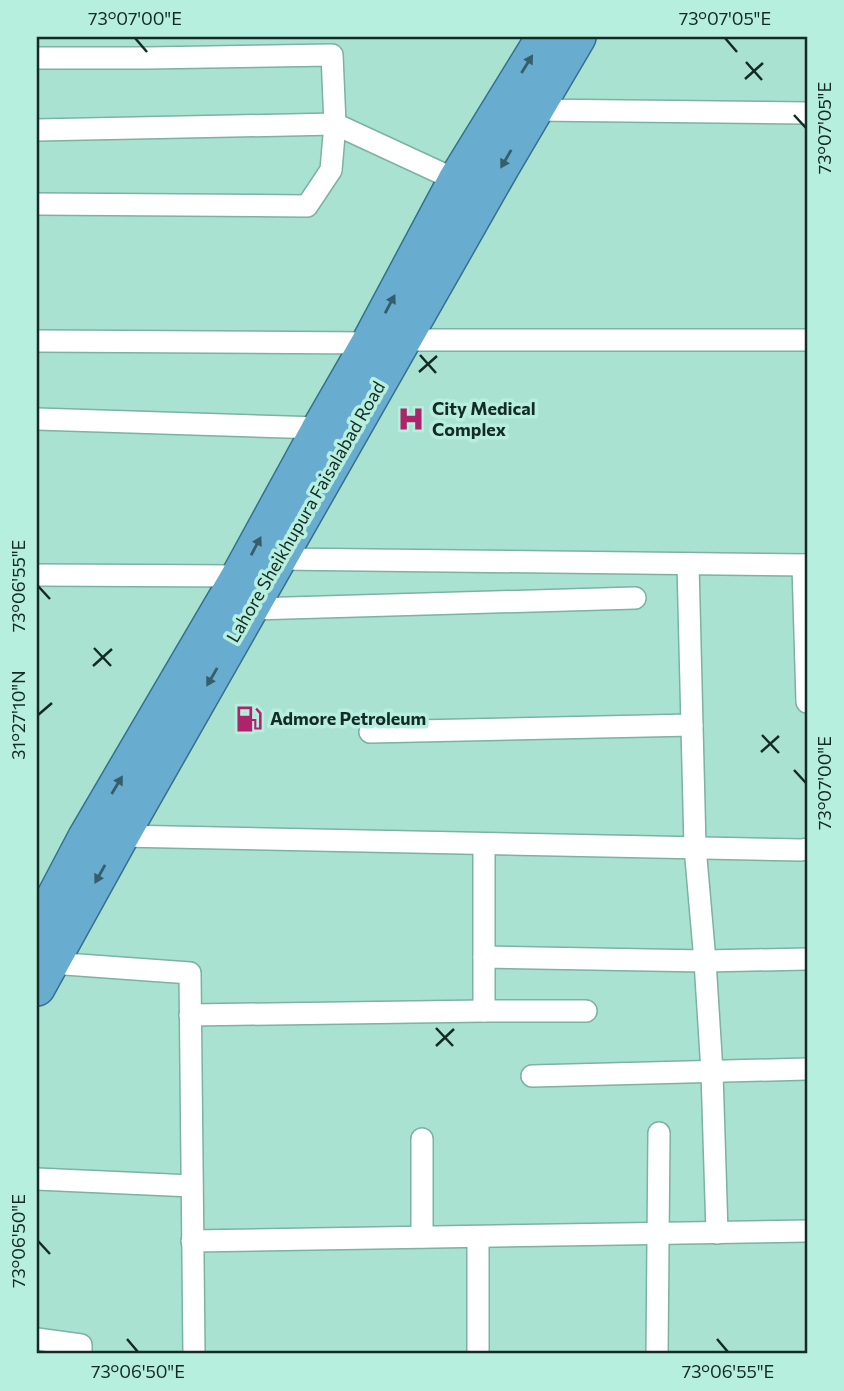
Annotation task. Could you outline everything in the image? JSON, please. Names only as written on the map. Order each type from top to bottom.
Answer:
[{"type":"highway","name":"Lahore Sheikhupura Faisalabad Road","points":[[37,930],[86,837],[240,576],[456,180],[544,37]]},
{"type":"highway","name":"Lahore Sheikhupura Faisalabad Road","points":[[44,975],[403,340],[578,37]]},
{"type":"street","points":[[37,58],[332,55],[335,124],[331,170],[307,206],[37,204]]},
{"type":"street","points":[[534,110],[807,113]]},
{"type":"street","points":[[37,130],[335,124],[456,180]]},
{"type":"street","points":[[403,340],[807,340]]},
{"type":"street","points":[[37,341],[369,343]]},
{"type":"street","points":[[37,419],[320,428]]},
{"type":"street","points":[[279,559],[805,565],[807,702]]},
{"type":"street","points":[[688,564],[695,847],[712,1072],[717,1233]]},
{"type":"street","points":[[37,575],[240,576]]},
{"type":"street","points":[[251,609],[635,598]]},
{"type":"street","points":[[370,732],[692,725]]},
{"type":"street","points":[[121,836],[807,849]]},
{"type":"street","points":[[484,844],[484,1010]]},
{"type":"street","points":[[484,957],[705,961],[807,959]]},
{"type":"street","points":[[44,975],[190,973],[194,1354]]},
{"type":"street","points":[[190,1015],[484,1010],[586,1012]]},
{"type":"street","points":[[532,1076],[807,1069]]},
{"type":"street","points":[[657,1354],[659,1133]]},
{"type":"street","points":[[422,1139],[422,1237]]},
{"type":"street","points":[[37,1179],[192,1186]]},
{"type":"street","points":[[192,1241],[807,1231]]},
{"type":"street","points":[[478,1237],[478,1354]]},
{"type":"street","points":[[37,1339],[81,1345],[81,1354]]},
{"type":"place","name":"City Medical Complex","points":[[411,419]]},
{"type":"place","name":"Admore Petroleum","points":[[249,719]]}]
